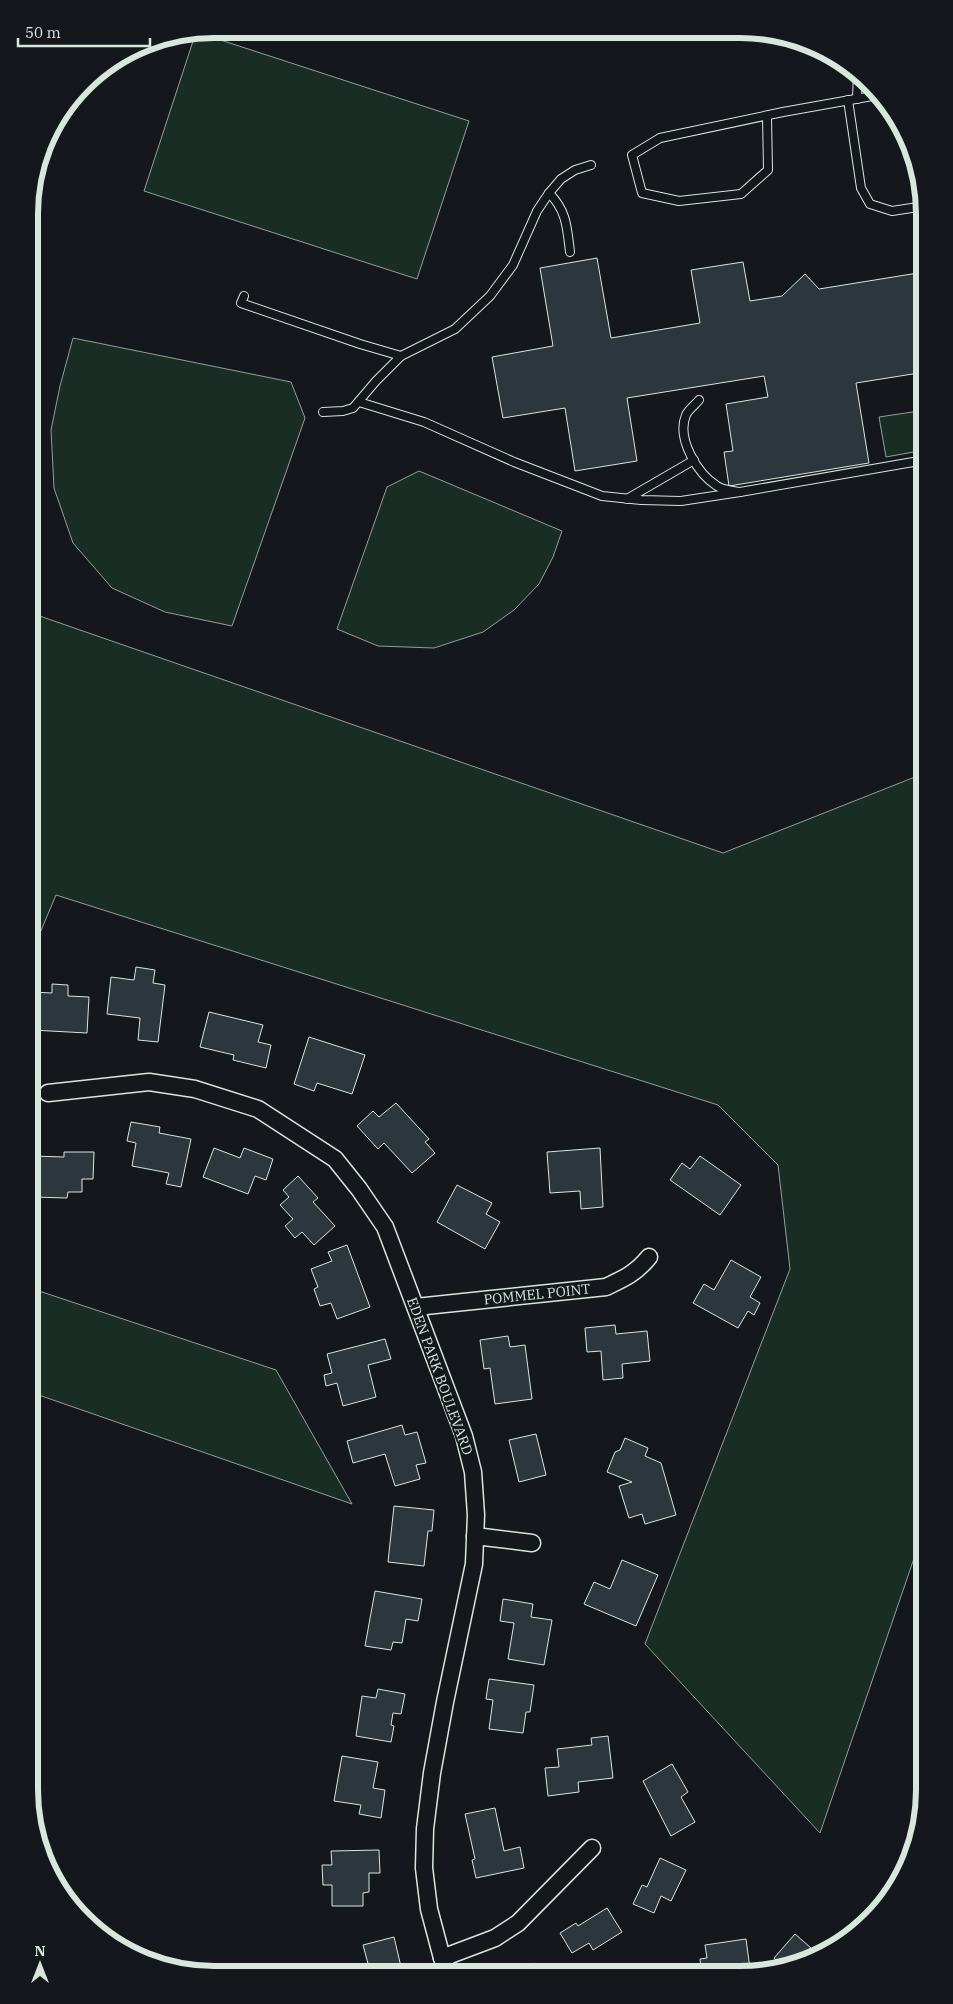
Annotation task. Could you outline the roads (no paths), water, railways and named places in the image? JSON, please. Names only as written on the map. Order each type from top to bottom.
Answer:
[{"type":"street","name":"EDEN PARK BOULEVARD","points":[[48,1093],[149,1082],[195,1089],[258,1109],[335,1159],[359,1189],[385,1227],[464,1436],[473,1472],[476,1515],[474,1564],[432,1773],[425,1829],[424,1868],[428,1909],[445,1964]]},
{"type":"street","name":"POMMEL POINT","points":[[416,1307],[606,1287],[638,1270],[649,1257]]},
{"type":"street","points":[[475,1536],[532,1543]]},
{"type":"street","points":[[445,1964],[495,1938],[518,1923],[592,1848]]},
{"type":"lane","points":[[857,99],[858,83]]},
{"type":"lane","points":[[767,116],[768,170],[741,194],[679,201],[642,193],[632,155],[660,138],[767,116],[848,100],[871,96]]},
{"type":"lane","points":[[848,100],[861,188],[870,204],[892,211],[915,206]]},
{"type":"lane","points":[[323,412],[342,411],[353,408],[401,356],[455,329],[490,296],[513,265],[538,211],[549,193],[561,179],[575,170],[591,165]]},
{"type":"lane","points":[[549,193],[558,202],[565,216],[570,252]]},
{"type":"lane","points":[[244,296],[241,303],[360,344],[401,356]]},
{"type":"lane","points":[[698,400],[686,414],[684,430],[689,452],[701,472],[719,487],[740,492]]},
{"type":"lane","points":[[360,402],[424,422],[514,462],[602,496],[681,501],[916,462]]},
{"type":"lane","points":[[627,498],[694,460]]}]
